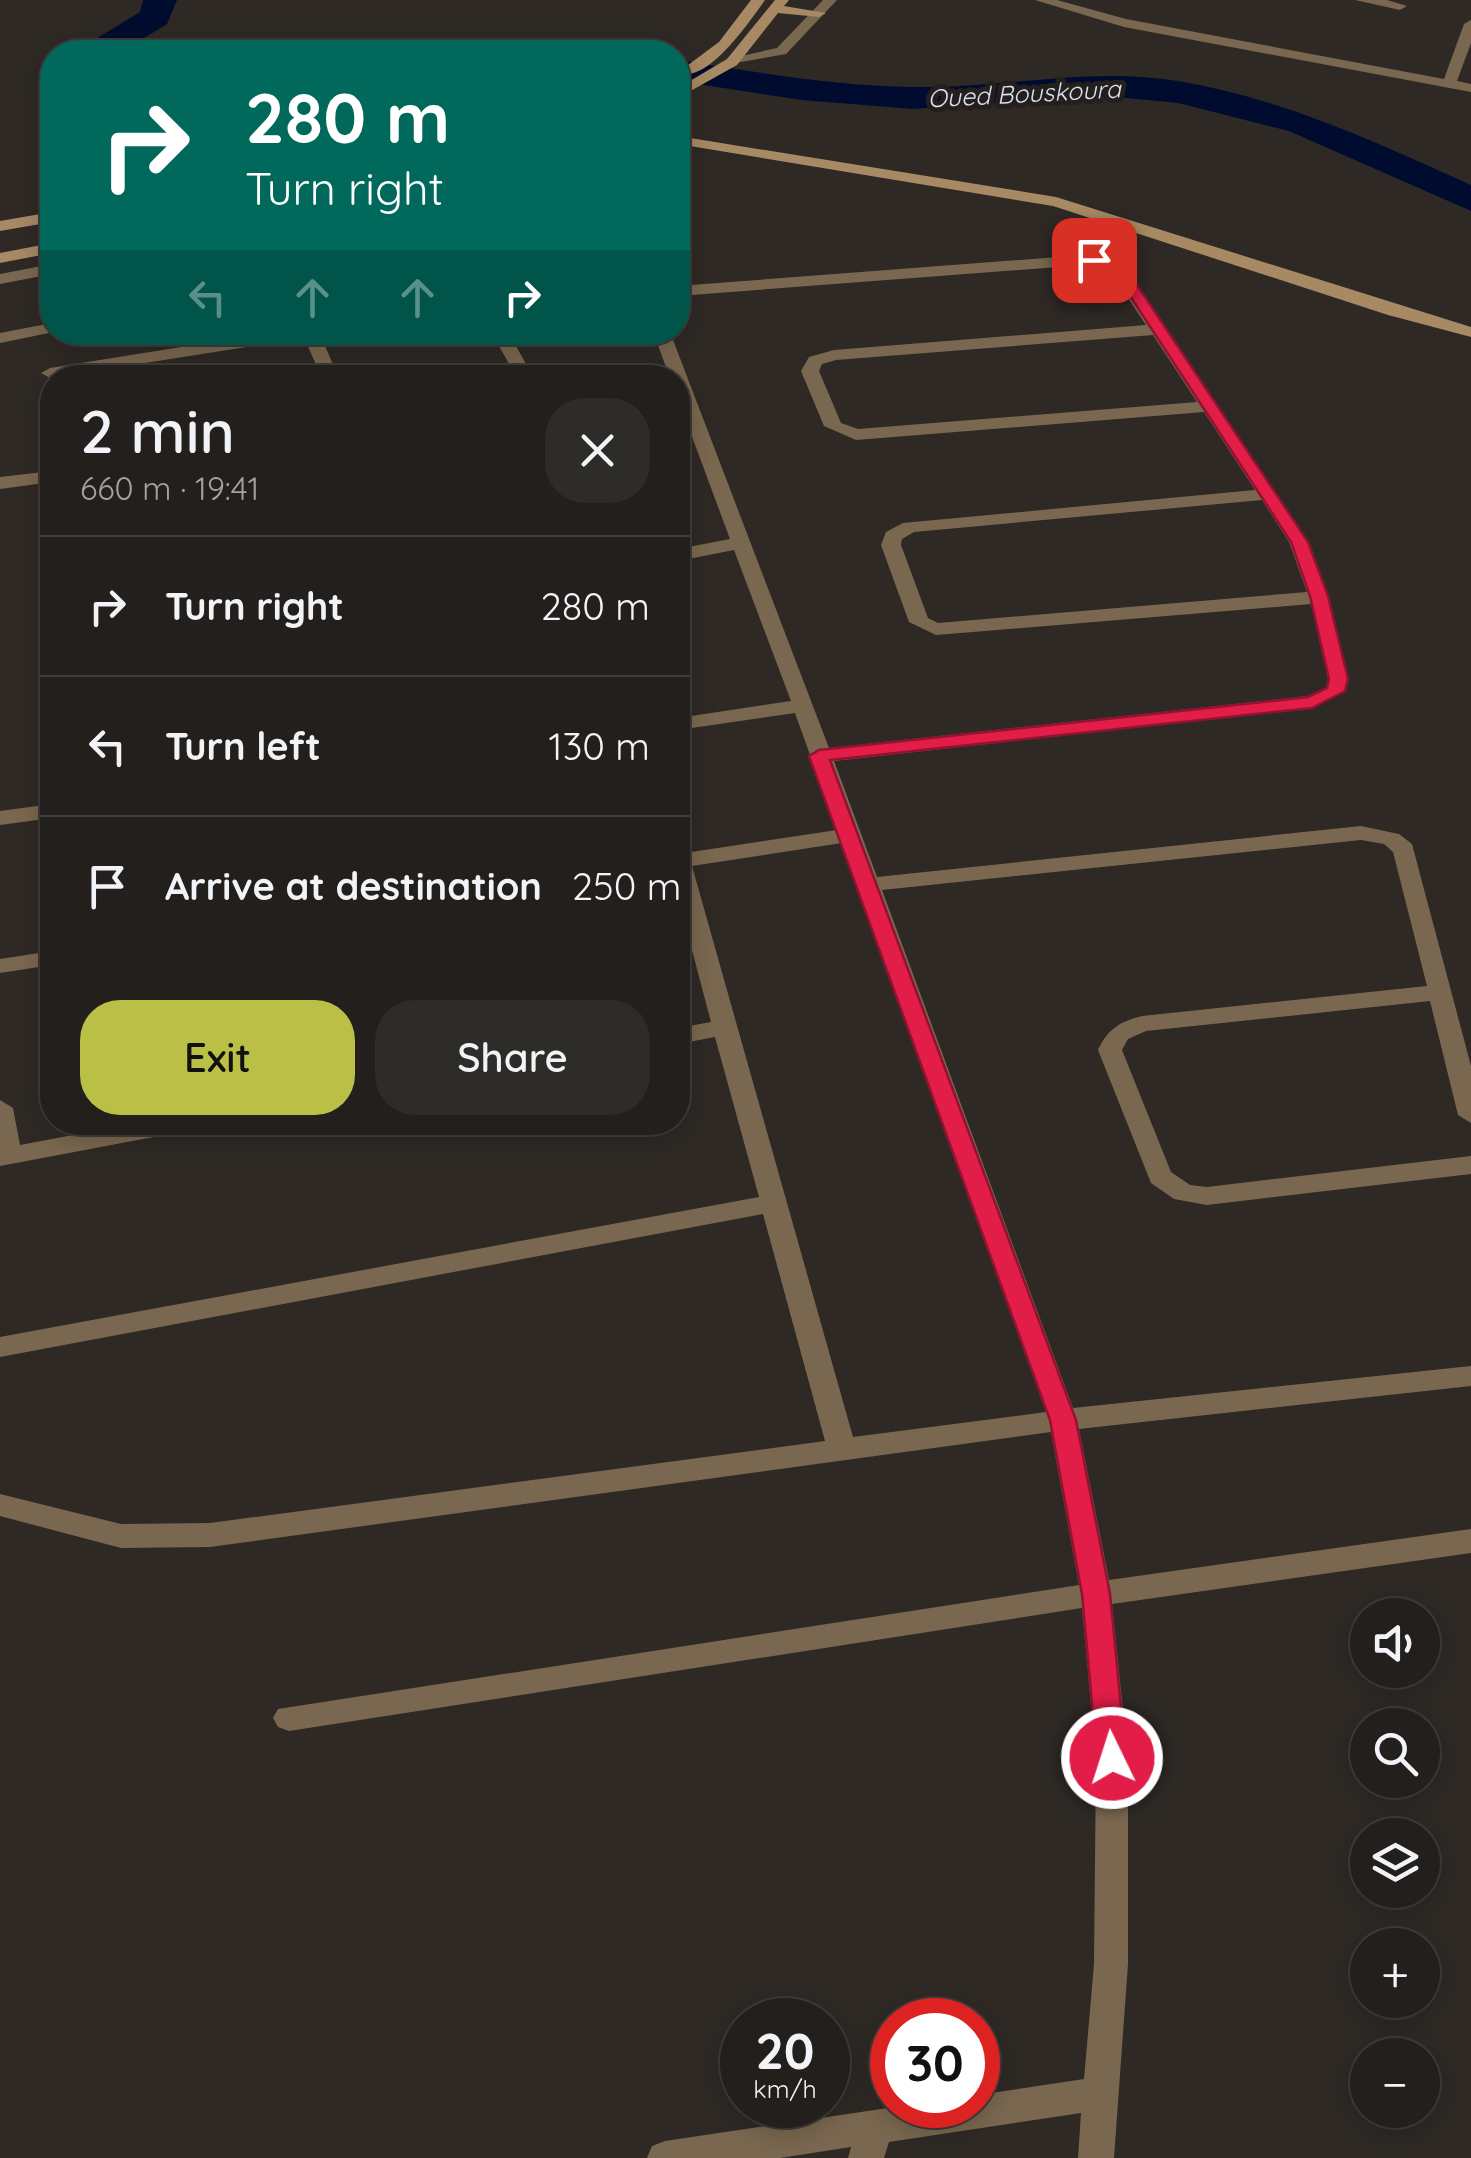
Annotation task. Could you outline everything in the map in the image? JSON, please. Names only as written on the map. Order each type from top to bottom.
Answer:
[{"type":"street","points":[[690,73],[724,45],[758,0]]},
{"type":"street","points":[[735,59],[781,52],[830,0]]},
{"type":"street","points":[[1042,0],[1124,23],[1471,88]]},
{"type":"street","points":[[1362,0],[1400,6]]},
{"type":"street","points":[[690,83],[720,71],[735,59],[779,4],[819,13]]},
{"type":"street","points":[[1449,84],[1471,24]]},
{"type":"street","points":[[690,142],[1056,202],[1471,332]]},
{"type":"street","points":[[0,230],[40,220]]},
{"type":"street","points":[[0,230],[40,226]]},
{"type":"street","points":[[0,246],[40,239]]},
{"type":"street","points":[[0,258],[40,250]]},
{"type":"street","points":[[690,290],[1094,260],[1120,270],[1300,542],[1319,596],[1339,685],[1322,700],[819,756]]},
{"type":"street","points":[[0,279],[40,271]]},
{"type":"street","points":[[1159,329],[834,355],[815,361],[810,371],[833,426],[856,435],[1211,406]]},
{"type":"street","points":[[0,338],[47,352],[139,345]]},
{"type":"street","points":[[690,408],[1063,1420],[1096,1594],[1112,1758],[1114,1858],[1103,2093],[1096,2158]]},
{"type":"street","points":[[0,483],[40,478]]},
{"type":"street","points":[[1268,494],[910,527],[893,536],[891,545],[919,622],[936,629],[1319,596]]},
{"type":"street","points":[[690,552],[742,543]]},
{"type":"street","points":[[690,722],[803,706]]},
{"type":"street","points":[[0,818],[40,813]]},
{"type":"street","points":[[867,885],[1371,833],[1391,838],[1404,849],[1471,1115]]},
{"type":"street","points":[[690,859],[849,836]]},
{"type":"street","points":[[690,903],[842,1450]]},
{"type":"street","points":[[0,966],[40,960]]},
{"type":"street","points":[[1440,992],[1142,1024],[1118,1034],[1110,1050],[1160,1177],[1183,1192],[1207,1196],[1471,1166]]},
{"type":"street","points":[[690,1034],[725,1027]]},
{"type":"street","points":[[0,1108],[5,1156],[120,1135]]},
{"type":"street","points":[[0,1347],[774,1203]]},
{"type":"street","points":[[0,1505],[94,1532],[180,1538],[1063,1420],[1471,1376]]},
{"type":"street","points":[[289,1718],[1096,1594],[1471,1541]]},
{"type":"street","points":[[664,2158],[870,2142],[1103,2093]]},
{"type":"waterway","name":"Oued Bouskoura","points":[[118,40],[155,17],[160,0]]},
{"type":"waterway","name":"Oued Bouskoura","points":[[690,73],[801,89],[914,98],[1094,84],[1178,92],[1302,123],[1471,199]]},
{"type":"route","points":[[1094,260],[1120,270],[1300,542],[1319,596],[1338,679],[1336,691],[1312,702],[819,756],[1063,1420],[1096,1594],[1112,1758]]}]
